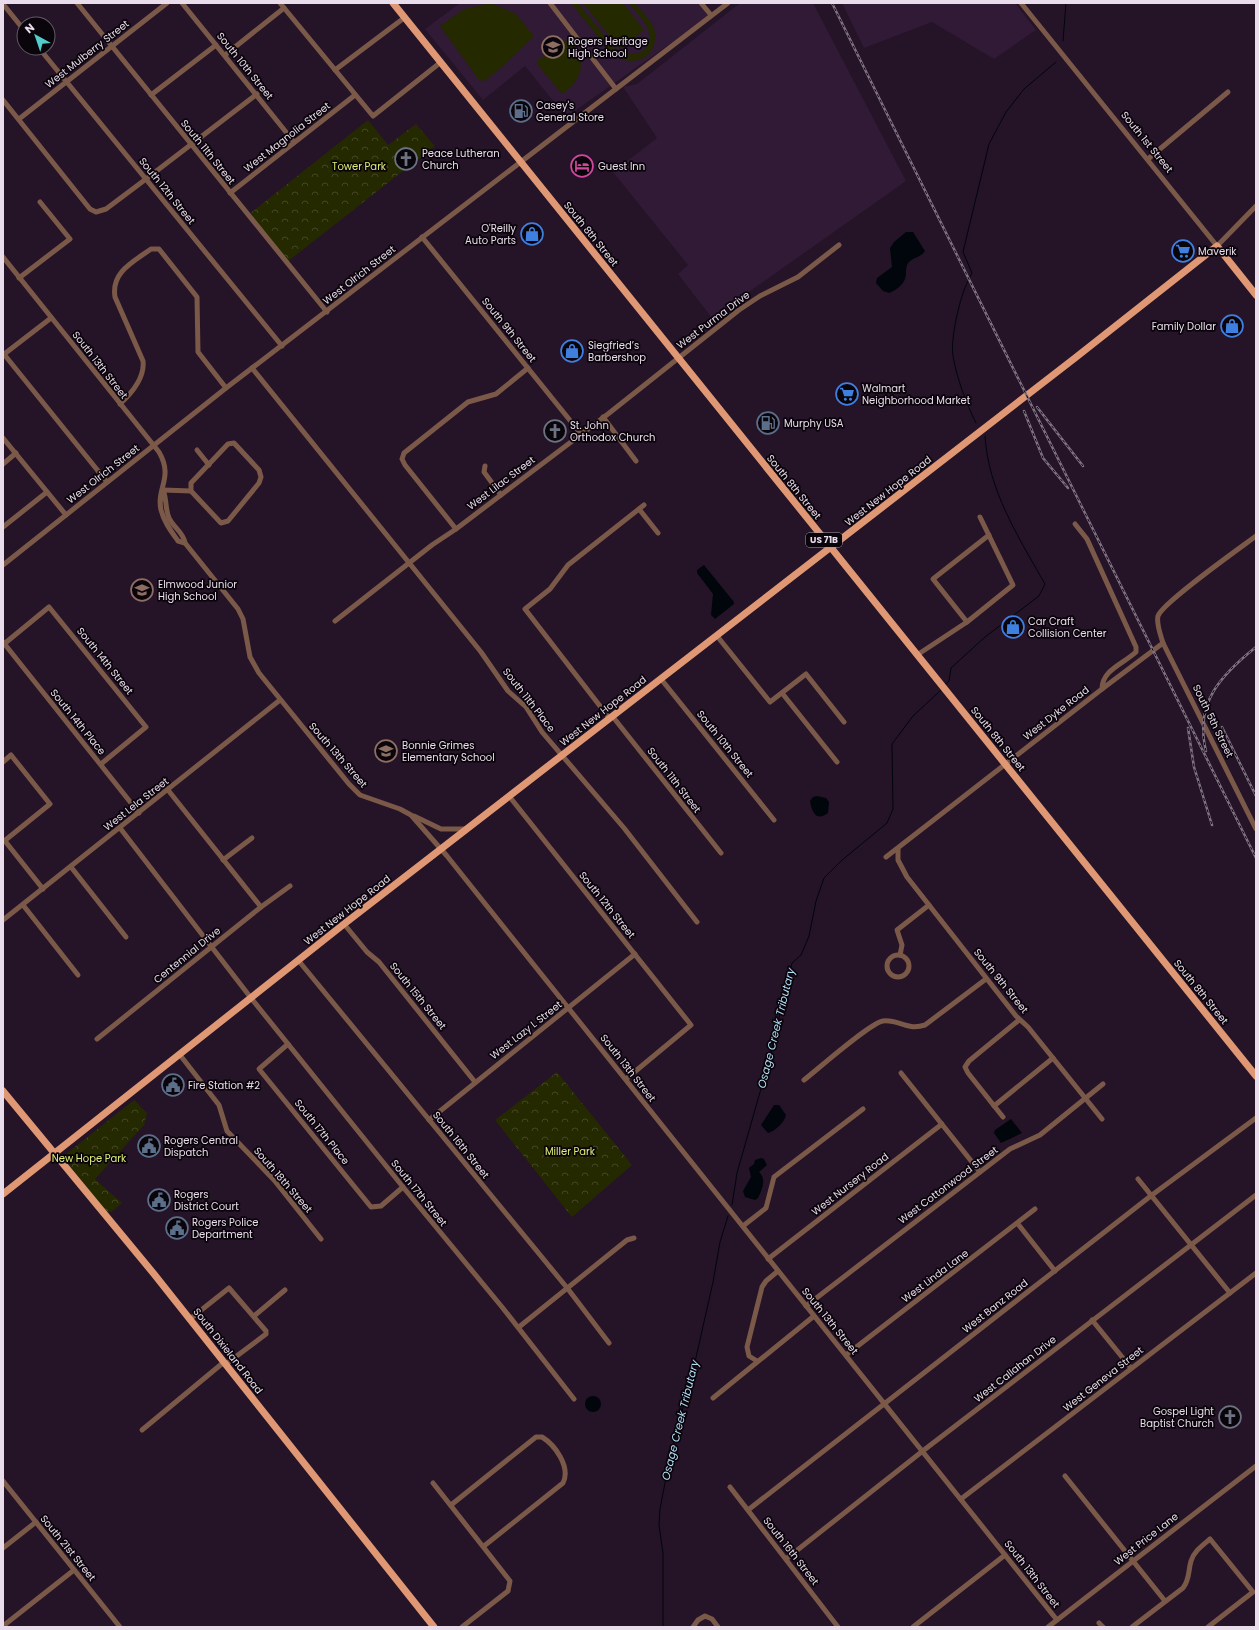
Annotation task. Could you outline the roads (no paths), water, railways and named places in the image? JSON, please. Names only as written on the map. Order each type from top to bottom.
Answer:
[{"type":"main road","name":"South 8th Street","points":[[393,3],[1256,1076]]},
{"type":"main road","name":"South 1st Street","points":[[1217,246],[1256,295]]},
{"type":"main road","name":"West New Hope Road","points":[[3,1194],[440,849],[831,548],[1217,246]]},
{"type":"main road","name":"South Dixieland Road","points":[[3,1091],[190,1319],[434,1627]]},
{"type":"street","name":"South 11th Street","points":[[77,3],[326,312]]},
{"type":"street","name":"West Mulberry Street","points":[[19,119],[111,45],[167,3]]},
{"type":"street","name":"South 10th Street","points":[[182,3],[294,142]]},
{"type":"street","points":[[280,3],[373,116],[440,62]]},
{"type":"street","points":[[550,3],[616,89]]},
{"type":"street","points":[[701,3],[711,15]]},
{"type":"street","name":"West Olrich Street","points":[[3,565],[226,388],[728,3]]},
{"type":"street","name":"South 1st Street","points":[[1021,3],[1217,246]]},
{"type":"street","points":[[3,4],[16,20]]},
{"type":"street","points":[[225,55],[284,8]]},
{"type":"street","points":[[335,70],[404,18]]},
{"type":"street","points":[[151,95],[216,45]]},
{"type":"street","name":"South 12th Street","points":[[45,56],[282,346]]},
{"type":"street","points":[[1148,159],[1228,92]]},
{"type":"street","points":[[3,100],[90,209],[96,212],[101,211],[146,179],[256,94]]},
{"type":"street","name":"West Magnolia Street","points":[[230,193],[355,95]]},
{"type":"street","points":[[20,278],[70,239],[40,202]]},
{"type":"street","points":[[1217,246],[1256,206]]},
{"type":"street","name":"South 9th Street","points":[[422,237],[581,434]]},
{"type":"street","name":"West Purma Drive","points":[[678,358],[749,303],[798,277],[840,245]]},
{"type":"street","points":[[120,404],[136,385],[142,376],[144,369],[143,361],[115,297],[113,287],[121,272],[151,248],[159,249],[197,297],[198,352],[226,388]]},
{"type":"street","name":"South 13th Street","points":[[3,257],[154,445],[163,459],[166,469],[161,496],[161,509],[166,525],[178,541],[185,542],[238,609],[243,619],[254,665],[280,700],[360,795],[400,809],[411,815],[472,885],[768,1259],[1057,1620]]},
{"type":"street","points":[[51,318],[3,354],[107,482]]},
{"type":"street","name":"West Lilac Street","points":[[335,621],[432,544],[456,529],[604,418],[678,358]]},
{"type":"street","name":"South 11th Place","points":[[252,368],[408,564],[481,652],[508,691],[526,707],[542,732],[624,828],[697,922]]},
{"type":"street","points":[[456,529],[405,465],[402,459],[404,453],[468,402],[496,394],[528,368]]},
{"type":"street","points":[[604,418],[636,461]]},
{"type":"street","points":[[3,438],[66,515]]},
{"type":"street","points":[[234,443],[259,470],[261,477],[260,483],[228,521],[221,523],[191,491],[191,483],[209,464],[228,444],[234,443]]},
{"type":"street","points":[[197,450],[209,464]]},
{"type":"street","points":[[3,464],[16,453]]},
{"type":"street","points":[[485,466],[484,472],[501,495]]},
{"type":"street","points":[[163,490],[191,491]]},
{"type":"street","points":[[3,526],[47,492]]},
{"type":"street","name":"South 11th Street","points":[[658,533],[642,507],[568,565],[550,589],[525,609],[611,718],[721,853]]},
{"type":"street","points":[[917,655],[967,622],[1013,585],[980,517]]},
{"type":"street","points":[[1076,524],[1087,539],[1136,647],[1136,652],[1107,674],[1102,681],[1102,689]]},
{"type":"street","points":[[967,622],[933,579],[989,535]]},
{"type":"street","name":"South 5th Street","points":[[1256,536],[1172,601],[1158,614],[1157,620],[1163,644],[1256,829]]},
{"type":"street","name":"South 14th Street","points":[[4,643],[49,606],[146,727],[101,764]]},
{"type":"street","points":[[717,636],[770,702],[806,674],[844,722]]},
{"type":"street","name":"South 14th Place","points":[[4,643],[139,813]]},
{"type":"street","name":"West Dyke Road","points":[[886,857],[1102,689],[1163,644]]},
{"type":"street","name":"South 10th Street","points":[[661,679],[774,820]]},
{"type":"street","points":[[782,693],[837,762]]},
{"type":"street","name":"West Lela Street","points":[[3,920],[280,700]]},
{"type":"street","points":[[3,762],[11,755],[50,804],[4,841],[43,889]]},
{"type":"street","points":[[168,790],[261,907]]},
{"type":"street","name":"South 12th Street","points":[[509,796],[691,1025],[626,1079]]},
{"type":"street","points":[[411,815],[441,829],[466,829]]},
{"type":"street","points":[[120,828],[213,946],[251,998]]},
{"type":"street","points":[[223,860],[252,838]]},
{"type":"street","name":"South 9th Street","points":[[898,849],[898,860],[907,877],[1019,1020],[1028,1027],[1102,1119]]},
{"type":"street","points":[[71,867],[126,937]]},
{"type":"street","name":"Centennial Drive","points":[[97,1039],[261,907],[290,886]]},
{"type":"street","points":[[23,905],[78,975]]},
{"type":"street","points":[[900,955],[902,945],[896,930],[929,905]]},
{"type":"street","name":"South 15th Street","points":[[344,924],[367,952],[379,962],[475,1082]]},
{"type":"street","name":"West Lazy L Street","points":[[429,1120],[635,954]]},
{"type":"street","points":[[900,955],[908,961],[909,968],[903,976],[896,978],[888,972],[887,963],[894,956],[900,955]]},
{"type":"street","name":"South 16th Street","points":[[298,960],[568,1290],[609,1343]]},
{"type":"street","points":[[804,1080],[876,1024],[892,1021],[915,1028],[925,1025],[986,979]]},
{"type":"street","name":"South 17th Street","points":[[251,998],[519,1328],[574,1399]]},
{"type":"street","points":[[1003,1117],[965,1067],[969,1061],[1019,1020]]},
{"type":"street","name":"South 17th Place","points":[[288,1044],[259,1069],[371,1207],[381,1206],[403,1187]]},
{"type":"street","name":"South 18th Street","points":[[180,1055],[219,1105],[227,1131],[274,1180],[321,1239]]},
{"type":"street","points":[[994,1106],[1053,1058]]},
{"type":"street","points":[[901,1073],[980,1172]]},
{"type":"street","name":"West Cottonwood Street","points":[[806,1306],[1016,1145],[1040,1135],[1103,1084]]},
{"type":"street","points":[[743,1226],[766,1208],[774,1177],[863,1110]]},
{"type":"street","name":"West Banz Road","points":[[748,1510],[1152,1195],[1256,1118]]},
{"type":"street","name":"West Nursery Road","points":[[768,1259],[942,1124]]},
{"type":"street","points":[[1138,1179],[1192,1244],[1230,1293]]},
{"type":"street","name":"West Callahan Drive","points":[[786,1559],[1092,1320],[1256,1195]]},
{"type":"street","name":"West Linda Lane","points":[[846,1355],[1035,1210]]},
{"type":"street","points":[[1018,1224],[1055,1271]]},
{"type":"street","points":[[519,1328],[568,1290],[627,1240],[634,1238]]},
{"type":"street","points":[[757,1361],[749,1356],[747,1347],[762,1287],[766,1281],[778,1271]]},
{"type":"street","name":"West Geneva Street","points":[[961,1499],[1256,1273]]},
{"type":"street","points":[[142,1430],[225,1363],[266,1334],[266,1331],[254,1316],[229,1288],[190,1319]]},
{"type":"street","points":[[254,1316],[285,1290]]},
{"type":"street","points":[[713,1398],[814,1316]]},
{"type":"street","points":[[1092,1320],[1131,1368]]},
{"type":"street","points":[[451,1505],[536,1437],[542,1437],[563,1462],[566,1472],[565,1479],[560,1486],[484,1546]]},
{"type":"street","name":"West Price Lane","points":[[1048,1627],[1256,1466]]},
{"type":"street","points":[[1065,1476],[1134,1560],[1165,1601]]},
{"type":"street","name":"South 21st Street","points":[[3,1481],[120,1627]]},
{"type":"street","points":[[433,1483],[509,1578],[510,1586],[508,1591],[462,1627]]},
{"type":"street","name":"South 16th Street","points":[[730,1487],[838,1627]]},
{"type":"street","points":[[3,1548],[36,1522]]},
{"type":"street","points":[[1132,1627],[1183,1588],[1188,1581],[1191,1561],[1196,1552],[1210,1539],[1253,1592],[1208,1627]]},
{"type":"street","points":[[913,1627],[1005,1555]]},
{"type":"street","points":[[4,1624],[74,1570]]},
{"type":"street","points":[[693,1627],[698,1620],[705,1616],[712,1619],[718,1627]]},
{"type":"waterway","name":"Osage Creek Tributary","points":[[1063,41],[1066,3]]},
{"type":"waterway","name":"Osage Creek Tributary","points":[[970,277],[972,273],[963,252],[989,144],[1006,112],[1024,89],[1056,62]]},
{"type":"waterway","name":"Osage Creek Tributary","points":[[968,281],[956,318],[952,349],[959,382],[976,423]]},
{"type":"waterway","name":"Osage Creek Tributary","points":[[945,685],[949,681],[951,668],[985,637],[1039,596],[1045,584],[1015,531],[998,494],[987,456],[985,436]]},
{"type":"waterway","name":"Osage Creek Tributary","points":[[732,1205],[737,1173],[770,1057],[792,963],[801,955],[809,936],[816,901],[824,878],[841,861],[887,823],[893,809],[892,744],[913,716],[941,690]]},
{"type":"waterway","name":"Osage Creek Tributary","points":[[663,1627],[663,1553],[659,1525],[660,1509],[670,1457],[695,1362],[713,1282],[720,1242],[728,1216]]},
{"type":"railway","points":[[832,3],[1256,858]]},
{"type":"railway","points":[[1037,407],[1083,466]]},
{"type":"railway","points":[[1024,411],[1043,458],[1068,488]]},
{"type":"railway","points":[[1206,751],[1203,734],[1207,704],[1213,692],[1232,668],[1256,647]]},
{"type":"railway","points":[[1222,727],[1256,796]]},
{"type":"railway","points":[[1188,728],[1194,767],[1212,825]]},
{"type":"place","name":"Rogers Heritage High School","points":[[553,47]]},
{"type":"place","name":"Casey's General Store","points":[[521,111]]},
{"type":"place","name":"Peace Lutheran Church","points":[[406,159]]},
{"type":"place","name":"Guest Inn","points":[[582,166]]},
{"type":"place","name":"O'Reilly Auto Parts","points":[[532,234]]},
{"type":"place","name":"Maverik","points":[[1183,251]]},
{"type":"place","name":"Family Dollar","points":[[1232,326]]},
{"type":"place","name":"Siegfried’s Barbershop","points":[[572,351]]},
{"type":"place","name":"Walmart Neighborhood Market","points":[[847,394]]},
{"type":"place","name":"Murphy USA","points":[[768,423]]},
{"type":"place","name":"St. John Orthodox Church","points":[[555,431]]},
{"type":"place","name":"Elmwood Junior High School","points":[[142,590]]},
{"type":"place","name":"Car Craft Collision Center","points":[[1013,627]]},
{"type":"place","name":"Bonnie Grimes Elementary School","points":[[386,751]]},
{"type":"place","name":"Fire Station #2","points":[[173,1085]]},
{"type":"place","name":"Rogers Central Dispatch","points":[[149,1146]]},
{"type":"place","name":"Rogers District Court","points":[[159,1200]]},
{"type":"place","name":"Rogers Police Department","points":[[177,1228]]},
{"type":"place","name":"Gospel Light Baptist Church","points":[[1230,1417]]},
{"type":"park label","name":"Tower Park","points":[[359,166]]},
{"type":"park label","name":"Miller Park","points":[[570,1151]]},
{"type":"park label","name":"New Hope Park","points":[[89,1158]]}]
